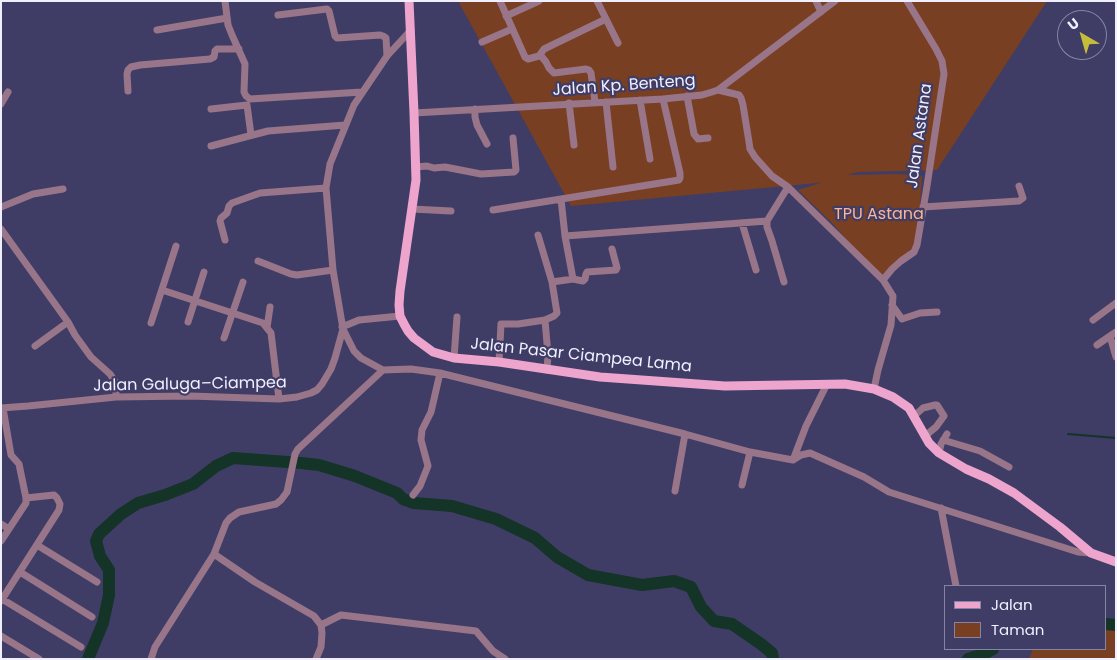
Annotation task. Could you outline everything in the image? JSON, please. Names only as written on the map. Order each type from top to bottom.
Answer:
[{"type":"main road","points":[[400,316],[400,291],[416,180],[409,1]]},
{"type":"main road","name":"Jalan Pasar Ciampea Lama","points":[[400,316],[408,332],[414,338],[433,352],[454,358],[499,362],[600,377],[725,386],[827,384],[874,389],[893,397],[909,408],[929,443],[939,453],[1014,493],[1091,553]]},
{"type":"main road","points":[[1091,553],[1116,562]]},
{"type":"street","points":[[225,1],[232,35],[245,64],[244,92],[250,99],[362,92]]},
{"type":"street","points":[[500,1],[528,59],[539,56],[544,49],[606,19]]},
{"type":"street","points":[[506,16],[539,1]]},
{"type":"street","points":[[597,1],[618,43]]},
{"type":"street","points":[[816,1],[821,12]]},
{"type":"street","name":"Jalan Kp. Benteng","points":[[414,113],[663,99],[702,95],[718,90],[834,1]]},
{"type":"street","name":"Jalan Astana","points":[[883,280],[892,269],[914,252],[917,245],[944,74],[942,61],[909,2]]},
{"type":"street","points":[[278,15],[327,9],[337,38],[383,36],[386,38],[387,56]]},
{"type":"street","points":[[157,30],[227,18]]},
{"type":"street","points":[[482,42],[512,29]]},
{"type":"street","name":"Jalan Galuga–Ciampea","points":[[2,408],[116,397],[297,398],[311,393],[322,384],[335,358],[342,328],[333,270],[326,188],[330,164],[354,105],[387,56],[411,30]]},
{"type":"street","points":[[128,91],[127,74],[131,67],[210,59],[214,57],[217,49],[238,49]]},
{"type":"street","points":[[539,56],[544,59],[554,73],[589,70],[595,102]]},
{"type":"street","points":[[718,90],[739,95],[741,98],[744,105],[750,149],[755,157],[772,176],[788,187],[883,280],[893,296],[891,325],[874,389]]},
{"type":"street","points":[[1,104],[8,92]]},
{"type":"street","points":[[687,96],[694,134],[698,139],[708,138]]},
{"type":"street","points":[[493,210],[679,180],[680,173],[663,99]]},
{"type":"street","points":[[640,100],[650,159]]},
{"type":"street","points":[[606,102],[614,167]]},
{"type":"street","points":[[569,103],[574,145]]},
{"type":"street","points":[[211,109],[247,104],[251,135]]},
{"type":"street","points":[[476,109],[477,125],[488,144]]},
{"type":"street","points":[[211,146],[268,131],[345,125]]},
{"type":"street","points":[[415,167],[445,167],[481,174],[514,172],[516,170],[513,138]]},
{"type":"street","points":[[923,207],[1019,201],[1023,198],[1019,186]]},
{"type":"street","points":[[784,282],[767,221],[788,187]]},
{"type":"street","points":[[225,240],[220,221],[229,211],[229,206],[232,203],[260,193],[326,188]]},
{"type":"street","points":[[1,207],[34,194],[63,189]]},
{"type":"street","points":[[561,199],[565,236],[573,279]]},
{"type":"street","points":[[412,209],[451,212]]},
{"type":"street","points":[[565,236],[767,221]]},
{"type":"street","points":[[742,223],[756,270]]},
{"type":"street","points":[[1,229],[83,346],[98,364],[110,374],[116,383],[116,397]]},
{"type":"street","points":[[499,362],[497,324],[518,324],[545,320],[554,316],[557,312],[552,282],[538,235]]},
{"type":"street","points":[[150,323],[176,246]]},
{"type":"street","points":[[552,282],[573,279],[583,281],[587,272],[616,270],[612,249]]},
{"type":"street","points":[[258,261],[297,275],[333,270]]},
{"type":"street","points":[[188,322],[204,272]]},
{"type":"street","points":[[224,338],[243,282]]},
{"type":"street","points":[[162,290],[263,323],[271,332],[279,399]]},
{"type":"street","points":[[1093,320],[1116,302]]},
{"type":"street","points":[[892,304],[902,319],[920,312],[937,312]]},
{"type":"street","points":[[267,328],[270,307]]},
{"type":"street","points":[[400,316],[359,320],[342,328],[354,351],[361,358],[383,370],[411,369],[440,373],[750,452],[793,460],[810,453],[864,477],[889,492],[1078,552],[1091,553]]},
{"type":"street","points":[[454,358],[457,318]]},
{"type":"street","points":[[545,320],[548,355],[546,370]]},
{"type":"street","points":[[35,346],[68,322]]},
{"type":"street","points":[[1096,345],[1113,334],[1116,357]]},
{"type":"street","points":[[151,659],[155,647],[214,554],[226,523],[230,518],[239,512],[276,504],[281,500],[287,492],[295,454],[302,445],[383,370]]},
{"type":"street","points":[[414,495],[428,466],[421,440],[422,430],[431,412],[440,373]]},
{"type":"street","points":[[793,460],[806,426],[827,384]]},
{"type":"street","points":[[914,416],[923,408],[935,405],[937,405],[944,416],[936,427],[925,436]]},
{"type":"street","points":[[1,541],[26,503],[19,464],[10,455],[2,408]]},
{"type":"street","points":[[675,491],[685,434]]},
{"type":"street","points":[[939,453],[945,437],[980,451],[1009,467]]},
{"type":"street","points":[[742,485],[750,452]]},
{"type":"street","points":[[26,498],[54,495],[60,504],[59,510],[2,600],[81,647]]},
{"type":"street","points":[[941,508],[956,585]]},
{"type":"street","points":[[1,524],[9,529]]},
{"type":"street","points":[[37,545],[97,582]]},
{"type":"street","points":[[214,554],[255,582],[314,616],[321,625],[322,633],[321,647],[316,659]]},
{"type":"street","points":[[20,572],[92,617]]},
{"type":"street","points":[[321,625],[341,615],[476,632],[504,659]]},
{"type":"street","points":[[1,636],[39,659]]},
{"type":"green space","name":"TPU Astana","points":[[458,1],[1047,1],[937,170],[858,172],[847,175],[898,174],[922,176],[919,224],[914,245],[906,255],[882,275],[862,257],[832,223],[798,190],[820,183],[818,182],[571,206]]},
{"type":"green space","points":[[1107,627],[1116,628],[1116,659],[1029,659],[1033,650],[1107,650]]},
{"type":"waterway","points":[[1068,434],[1116,438]]},
{"type":"waterway","points":[[88,659],[103,623],[109,595],[109,570],[100,556],[96,541],[99,534],[121,514],[138,503],[193,484],[216,466],[233,458],[319,465],[355,476],[397,493],[403,499],[414,503],[452,506],[496,519],[535,538],[557,557],[588,575],[642,585],[674,581],[691,587],[701,607],[714,621],[732,624],[772,653],[773,659]]},
{"type":"waterway","points":[[1107,624],[1116,625]]},
{"type":"waterway","points":[[968,659],[991,650]]}]
